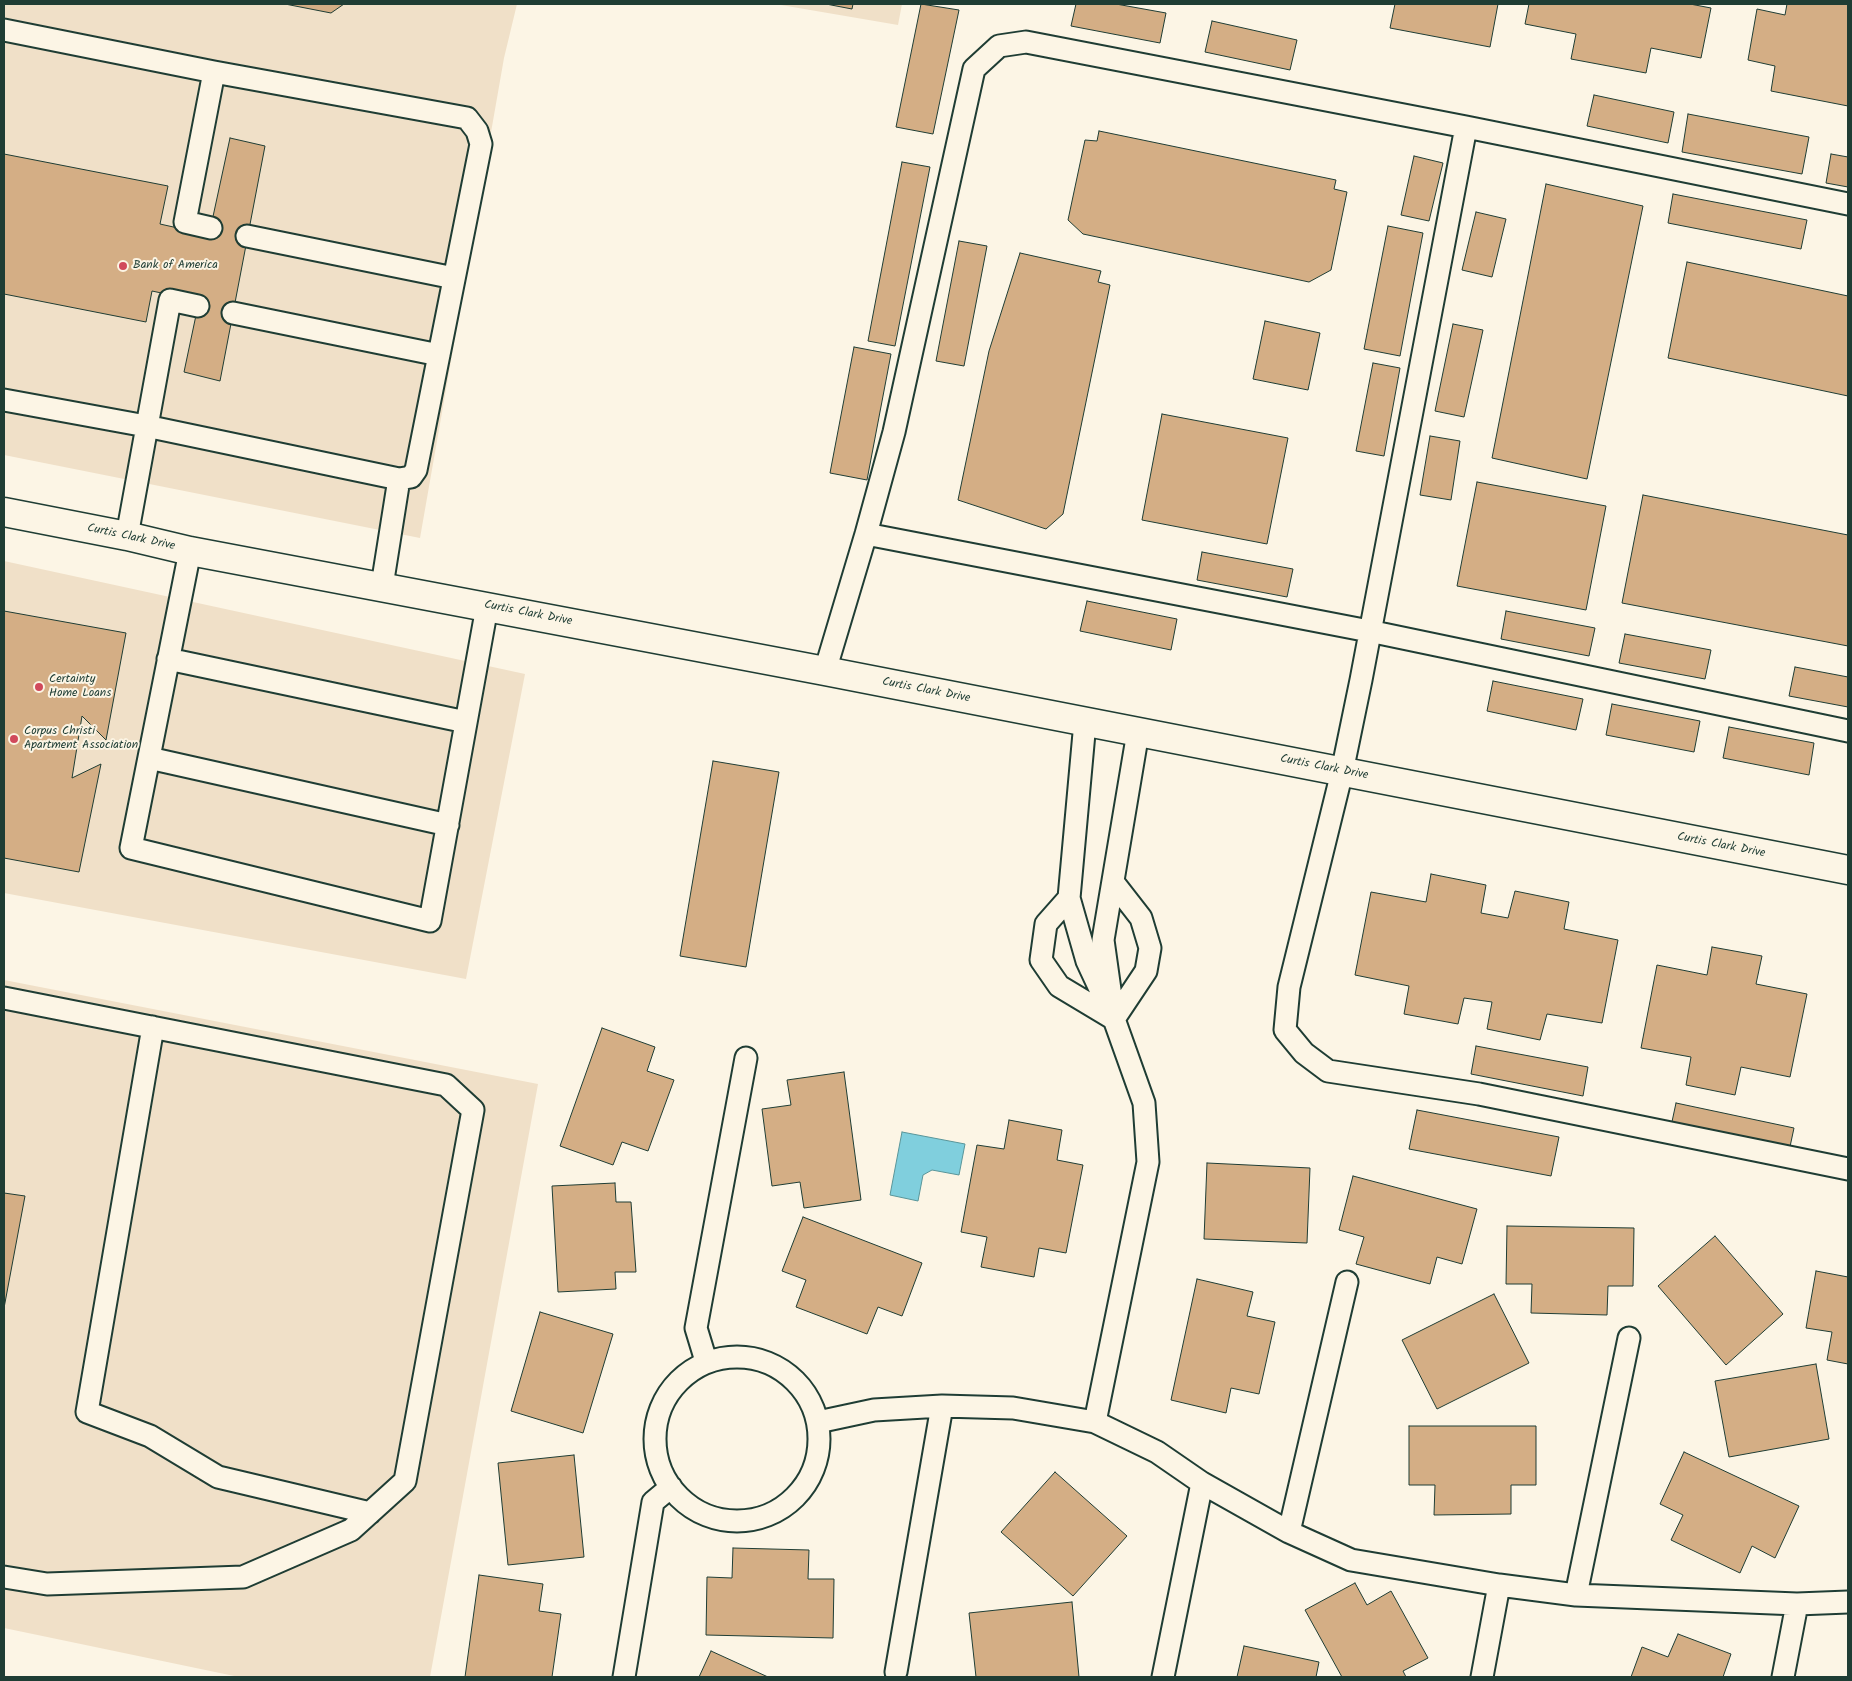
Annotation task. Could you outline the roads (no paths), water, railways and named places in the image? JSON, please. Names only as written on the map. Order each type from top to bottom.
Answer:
[{"type":"street","name":"Curtis Clark Drive","points":[[4,512],[127,536],[190,551],[825,671],[1848,870]]},
{"type":"lane","points":[[4,30],[214,72],[467,118],[477,131],[481,144],[416,470],[411,477],[400,479],[146,426],[4,400]]},
{"type":"lane","points":[[825,671],[894,432],[974,69],[999,46],[1026,42],[1466,127],[1848,204]]},
{"type":"lane","points":[[211,228],[185,222],[214,72]]},
{"type":"lane","points":[[1466,127],[1361,680],[1342,772],[1289,988],[1286,1030],[1304,1052],[1328,1071],[1479,1094],[1848,1169]]},
{"type":"lane","points":[[247,236],[454,278]]},
{"type":"lane","points":[[127,536],[170,300],[198,306]]},
{"type":"lane","points":[[233,313],[439,355]]},
{"type":"lane","points":[[382,586],[400,479]]},
{"type":"lane","points":[[866,534],[1370,631],[1848,731]]},
{"type":"lane","points":[[190,551],[131,848],[430,921],[487,607]]},
{"type":"lane","points":[[168,659],[466,722]]},
{"type":"lane","points":[[1085,722],[1069,898],[1087,961],[1114,1020],[1144,1103],[1148,1162],[1095,1422]]},
{"type":"lane","points":[[1114,1020],[1102,940],[1138,732]]},
{"type":"lane","points":[[149,758],[448,825]]},
{"type":"lane","points":[[1113,882],[1141,918],[1150,948],[1146,971],[1114,1020]]},
{"type":"lane","points":[[1069,898],[1046,924],[1041,960],[1058,986],[1114,1020]]},
{"type":"lane","points":[[4,998],[446,1085],[474,1110],[405,1481],[351,1530],[243,1577],[47,1584],[4,1577]]},
{"type":"lane","points":[[153,1027],[87,1412],[150,1436],[218,1478],[370,1513]]},
{"type":"lane","points":[[706,1362],[696,1328],[746,1058]]},
{"type":"lane","points":[[1290,1532],[1348,1282]]},
{"type":"lane","points":[[1576,1596],[1629,1338]]},
{"type":"lane","points":[[730,1357],[772,1364],[795,1380],[807,1396],[818,1422],[818,1457],[807,1483],[798,1495],[775,1512],[748,1521],[725,1520],[698,1511],[684,1502],[665,1480],[656,1453],[656,1424],[666,1397],[685,1375],[706,1362],[730,1357]]},
{"type":"lane","points":[[896,1672],[942,1406]]},
{"type":"lane","points":[[818,1422],[874,1410],[942,1406],[1013,1408],[1095,1422],[1157,1452],[1202,1483],[1290,1532],[1351,1560],[1576,1596],[1797,1604],[1847,1598]]},
{"type":"lane","points":[[1163,1677],[1202,1483]]},
{"type":"lane","points":[[624,1677],[653,1502],[671,1487]]},
{"type":"lane","points":[[1482,1677],[1499,1585]]},
{"type":"lane","points":[[1783,1677],[1797,1604]]},
{"type":"water","points":[[902,1132],[965,1144],[959,1175],[932,1170],[923,1175],[918,1201],[890,1195]]},
{"type":"place","name":"Bank of America","points":[[123,266]]},
{"type":"place","name":"Certainty Home Loans","points":[[39,687]]},
{"type":"place","name":"Corpus Christi Apartment Association","points":[[14,739]]}]
